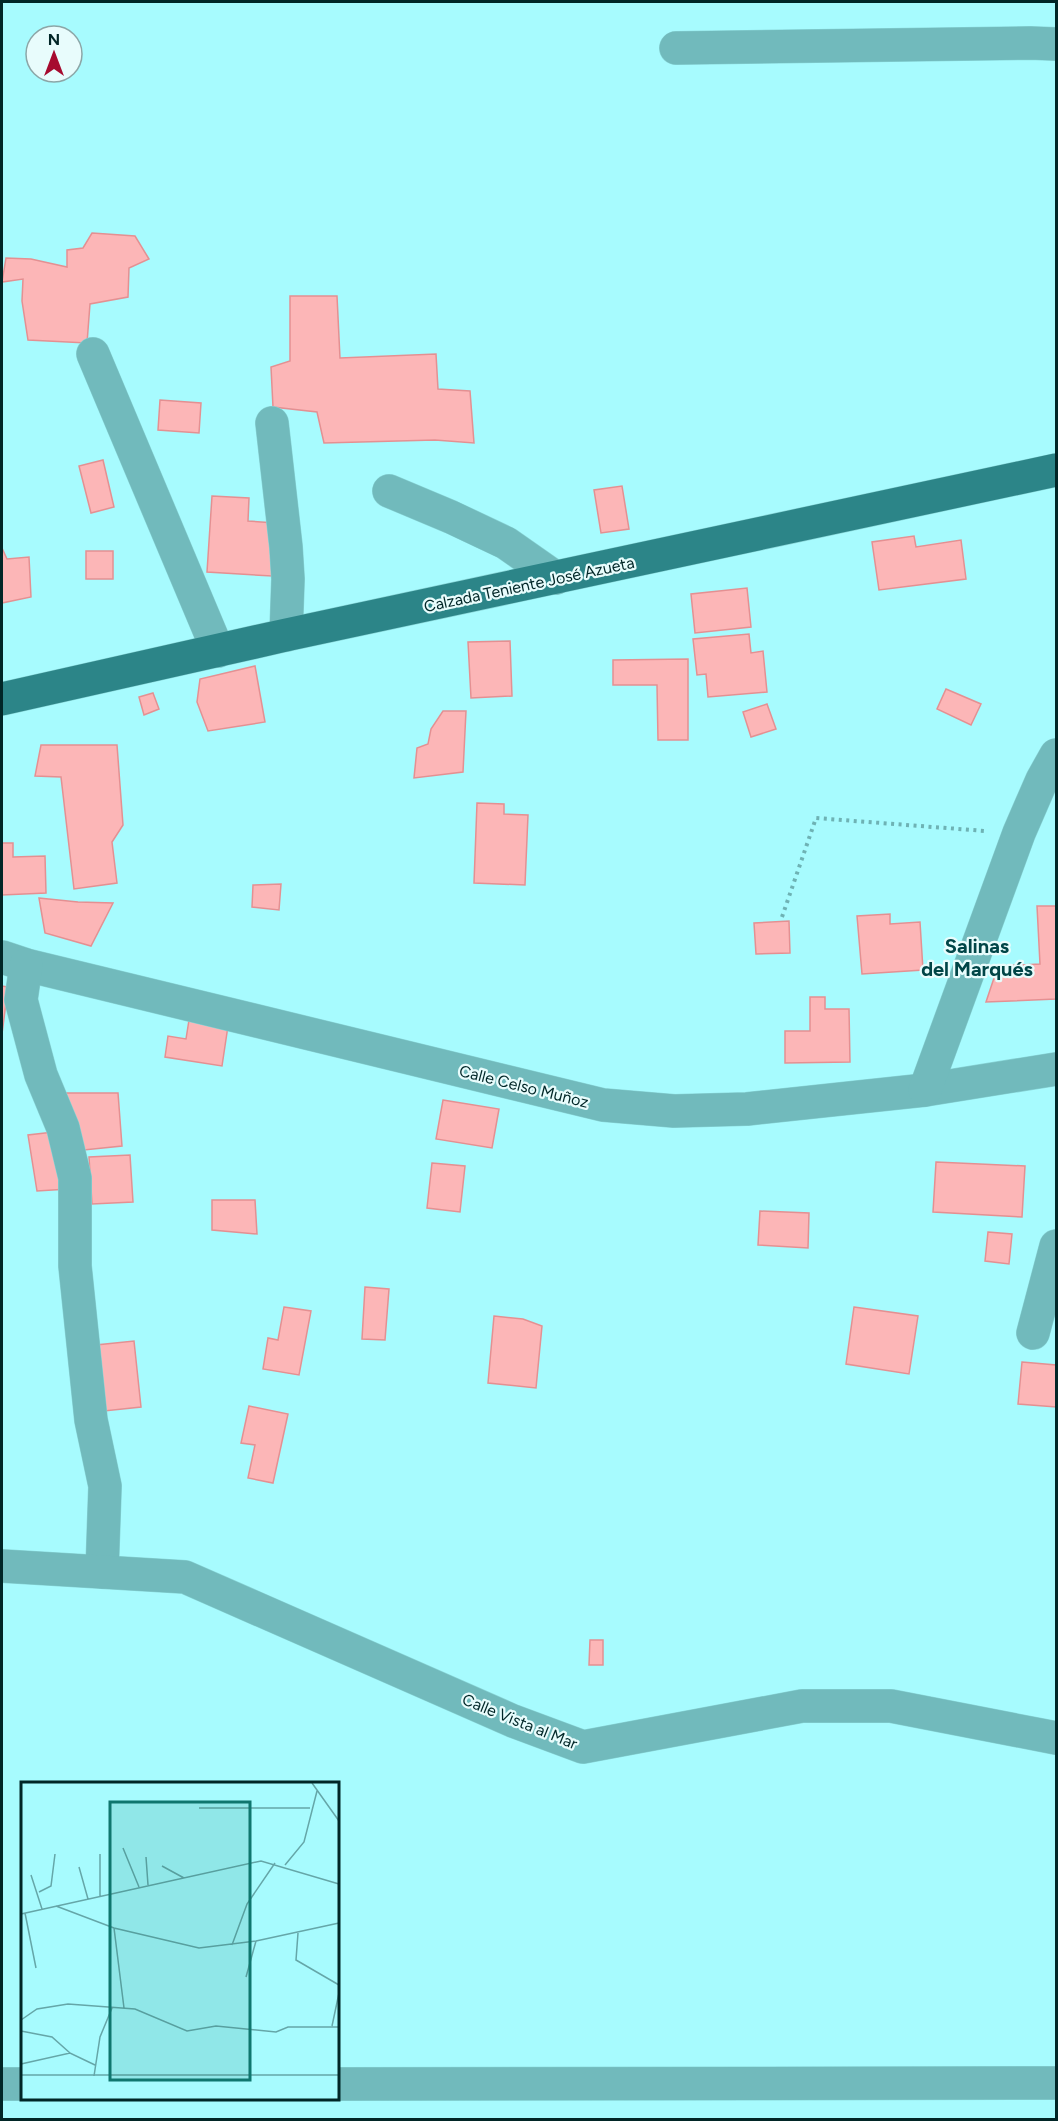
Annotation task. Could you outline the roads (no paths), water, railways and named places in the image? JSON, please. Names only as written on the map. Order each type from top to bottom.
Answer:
[{"type":"main road","name":"Calzada Teniente José Azueta","points":[[2,699],[286,635],[1056,470]]},
{"type":"street","points":[[676,48],[1056,44]]},
{"type":"street","points":[[93,354],[218,651]]},
{"type":"street","points":[[272,423],[287,558],[286,635]]},
{"type":"street","points":[[389,491],[506,543],[556,578]]},
{"type":"street","points":[[925,1090],[1019,833],[1042,780],[1056,755]]},
{"type":"street","points":[[14,961],[21,1000],[41,1075],[63,1128],[75,1178],[75,1266],[91,1420],[105,1486],[102,1572]]},
{"type":"street","name":"Calle Celso Muñoz","points":[[14,961],[603,1105],[674,1111],[747,1109],[925,1090],[1056,1069]]},
{"type":"street","points":[[1033,1333],[1056,1246]]},
{"type":"street","name":"Calle Vista al Mar","points":[[4,1572],[102,1572],[185,1577],[513,1721],[583,1747],[802,1706],[891,1707],[1056,1738]]},
{"type":"street","points":[[339,2084],[1056,2082]]},
{"type":"street","points":[[2,2084],[21,2084]]},
{"type":"district","name":"Salinas del Marqués","points":[[977,958]]}]
